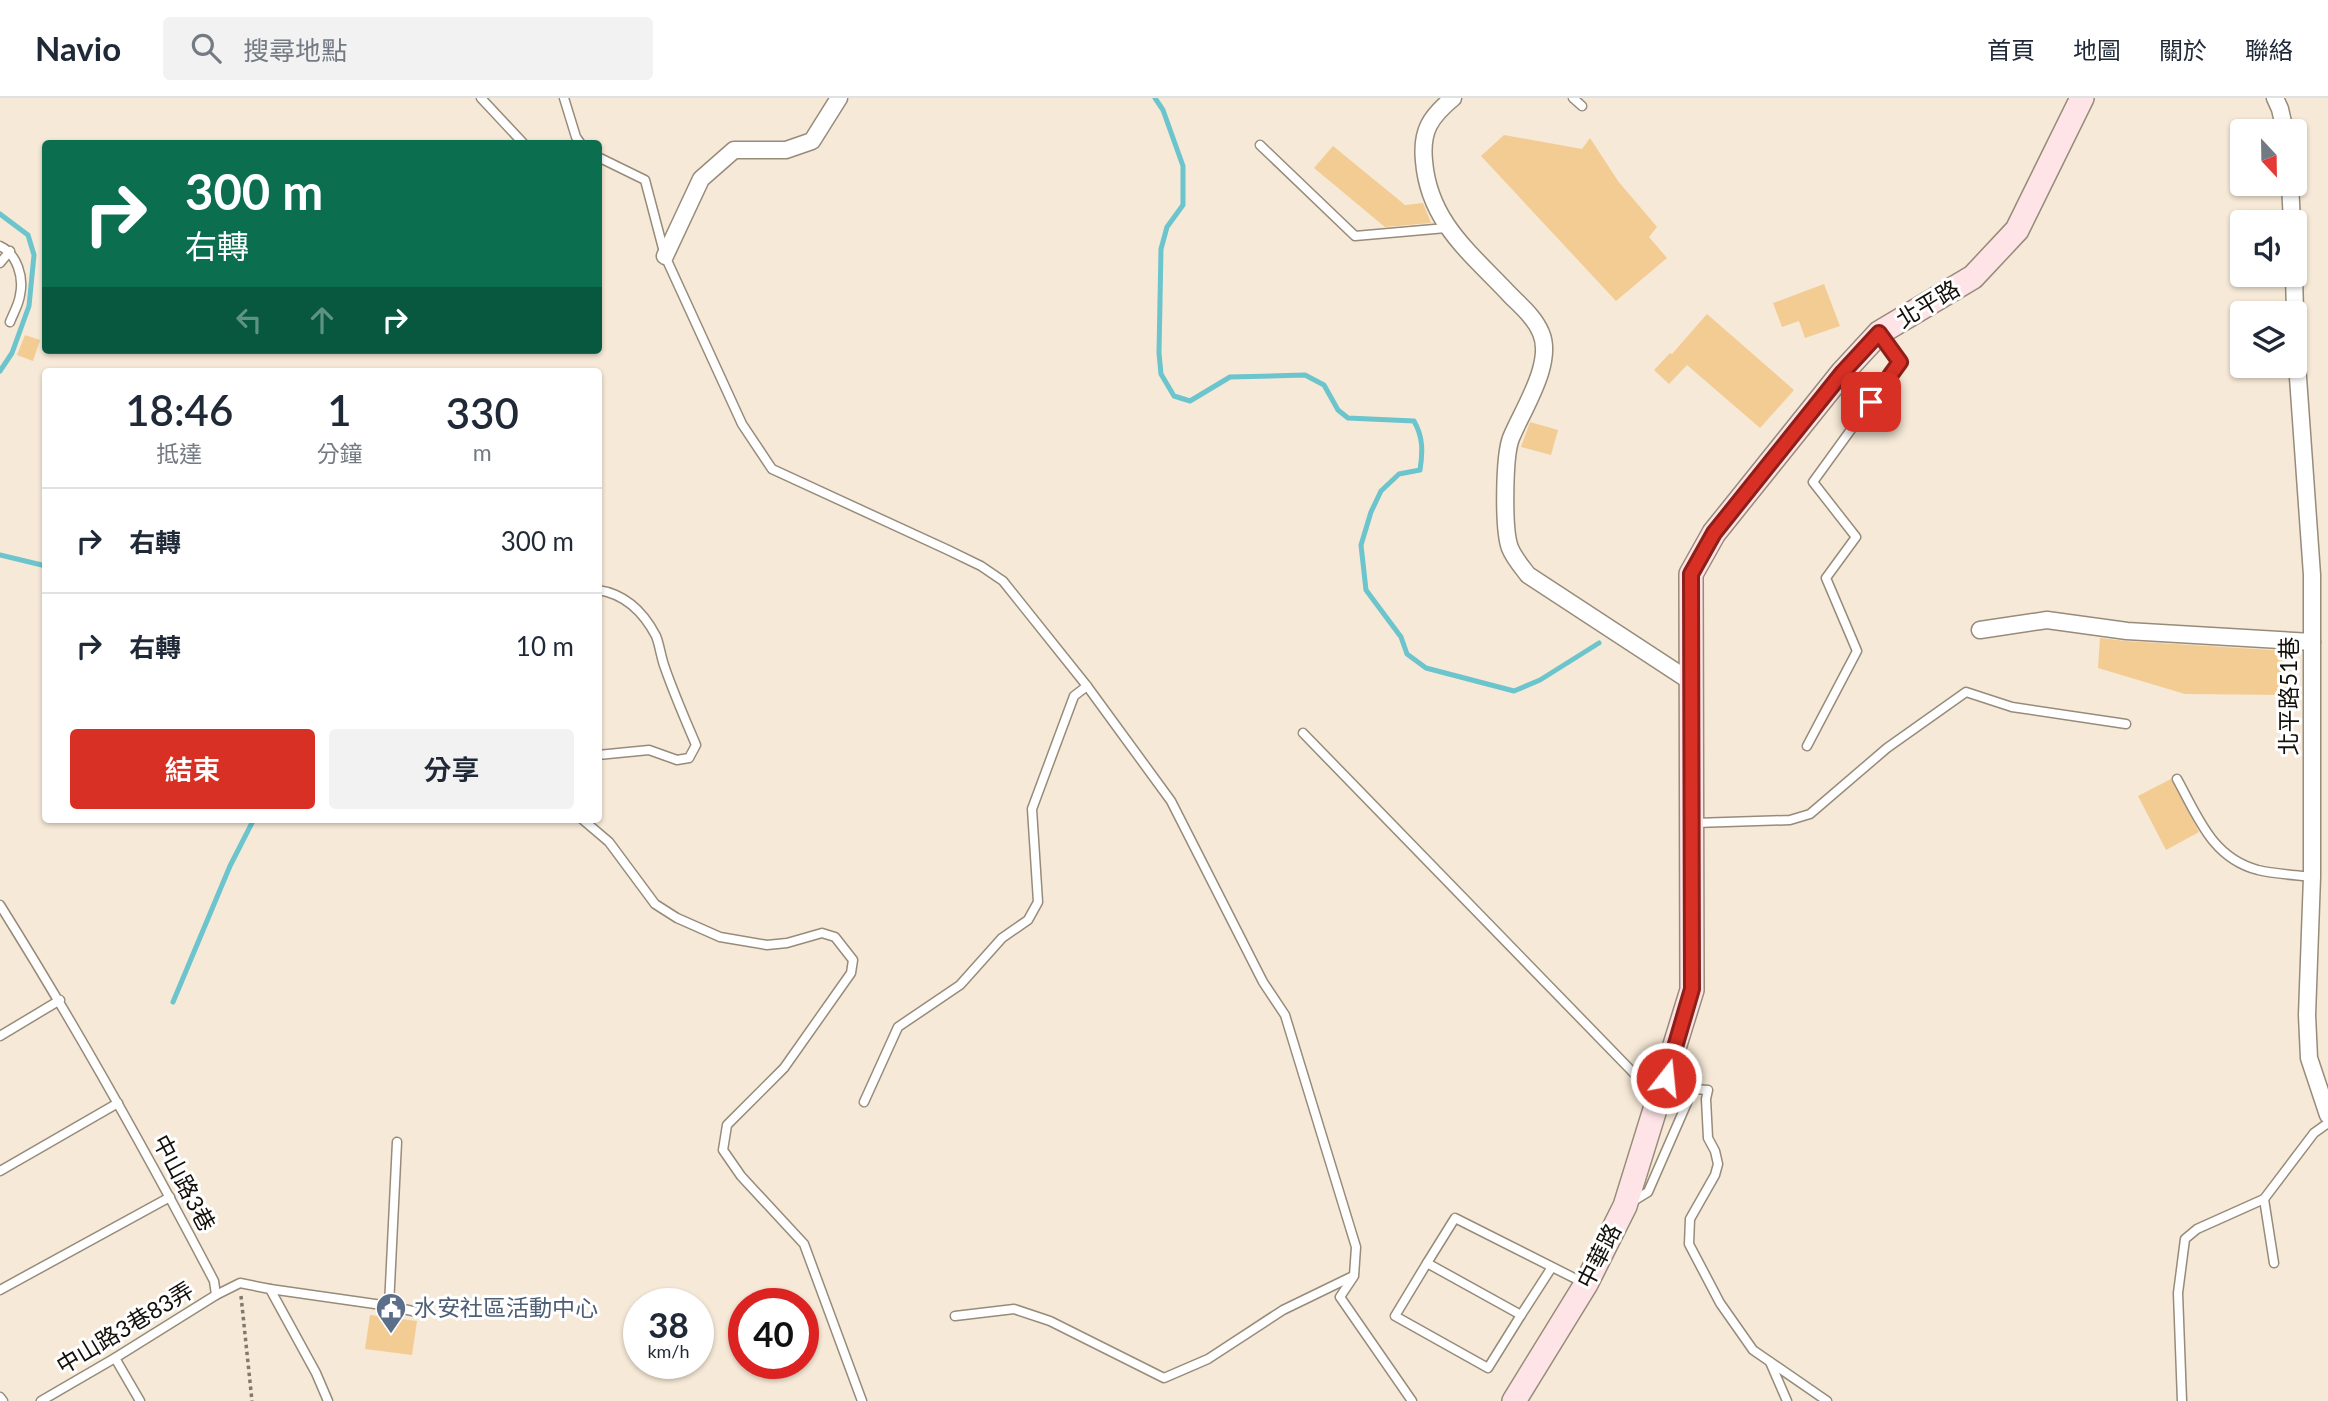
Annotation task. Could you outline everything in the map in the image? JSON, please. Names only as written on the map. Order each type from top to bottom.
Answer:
[{"type":"street","points":[[666,256],[701,179],[734,150],[786,150],[812,141],[839,98]]},
{"type":"street","points":[[1453,98],[1439,110],[1424,131],[1425,177],[1433,203],[1446,228],[1532,318],[1544,340],[1543,360],[1510,441],[1505,530],[1511,550],[1528,575],[1693,683]]},
{"type":"street","name":"北平路","points":[[1659,1100],[1692,989],[1691,574],[1714,533],[1843,372],[1879,333],[1973,277],[2017,230],[2082,98]]},
{"type":"street","points":[[2275,98],[2282,119]]},
{"type":"street","name":"北平路51巷","points":[[2294,287],[2296,349],[2312,575],[2312,877],[2307,1015],[2309,1058],[2328,1115]]},
{"type":"street","points":[[1980,630],[2047,621],[2127,631],[2312,642]]},
{"type":"street","name":"中華路","points":[[1514,1401],[1586,1284],[1625,1206],[1659,1100]]},
{"type":"lane","points":[[481,98],[520,140]]},
{"type":"lane","points":[[564,98],[578,140]]},
{"type":"lane","points":[[1573,98],[1582,106]]},
{"type":"lane","points":[[1260,145],[1355,236],[1446,228]]},
{"type":"lane","points":[[602,159],[645,180],[666,256],[742,424],[772,469],[948,550],[981,566],[1003,581],[1087,686],[1171,801],[1263,982],[1285,1014],[1356,1247],[1354,1276],[1340,1297],[1412,1401]]},
{"type":"lane","points":[[0,247],[10,251],[21,275],[20,296],[10,322]]},
{"type":"lane","points":[[0,263],[10,251]]},
{"type":"lane","points":[[1807,746],[1857,651],[1826,578],[1856,537],[1813,482],[1900,362],[1879,333]]},
{"type":"lane","points":[[602,591],[625,599],[643,614],[657,638],[665,667],[696,744],[688,758],[677,760],[649,750],[602,755]]},
{"type":"lane","points":[[864,1102],[898,1027],[960,985],[1002,938],[1028,920],[1038,902],[1032,809],[1074,696],[1087,686]]},
{"type":"lane","points":[[1692,823],[1790,820],[1810,814],[1887,748],[1966,692],[2012,707],[2126,724]]},
{"type":"lane","points":[[1303,733],[1659,1100]]},
{"type":"lane","points":[[2177,779],[2213,843],[2230,859],[2257,870],[2312,877]]},
{"type":"lane","points":[[587,823],[609,842],[655,904],[677,918],[720,937],[767,945],[787,943],[822,933],[835,937],[853,960],[850,973],[783,1068],[727,1125],[723,1150],[741,1176],[804,1244],[862,1401]]},
{"type":"lane","name":"中山路3巷","points":[[0,905],[60,1000],[214,1281]]},
{"type":"lane","points":[[0,1036],[60,1000]]},
{"type":"lane","points":[[1625,1206],[1648,1192],[1693,1089],[1708,1090],[1708,1138],[1718,1164],[1715,1175],[1690,1219],[1689,1244],[1720,1303],[1754,1350],[1827,1401]]},
{"type":"lane","points":[[0,1171],[118,1103]]},
{"type":"lane","points":[[2182,1401],[2178,1293],[2185,1239],[2197,1229],[2264,1199],[2314,1133],[2328,1123]]},
{"type":"lane","points":[[389,1306],[397,1142]]},
{"type":"lane","points":[[0,1290],[170,1197]]},
{"type":"lane","points":[[2264,1199],[2274,1263]]},
{"type":"lane","points":[[1552,1267],[1488,1368],[1395,1316],[1455,1218],[1586,1284]]},
{"type":"lane","points":[[1427,1263],[1521,1315]]},
{"type":"lane","points":[[955,1317],[1014,1309],[1050,1321],[1164,1378],[1208,1359],[1283,1310],[1354,1276]]},
{"type":"lane","name":"中山路3巷83弄","points":[[41,1401],[216,1295],[214,1281]]},
{"type":"lane","points":[[216,1295],[240,1283],[422,1313]]},
{"type":"lane","points":[[270,1289],[316,1373],[328,1401]]},
{"type":"lane","points":[[116,1358],[140,1401]]},
{"type":"lane","points":[[1770,1362],[1787,1401]]},
{"type":"path","points":[[240,1283],[253,1401]]},
{"type":"building","points":[[1504,135],[1582,149],[1590,138],[1618,181],[1657,227],[1649,237],[1667,258],[1616,301],[1481,156]]},
{"type":"building","points":[[1333,146],[1405,205],[1423,203],[1431,223],[1385,227],[1314,168]]},
{"type":"building","points":[[1824,284],[1840,326],[1805,338],[1799,321],[1782,327],[1773,303]]},
{"type":"building","points":[[1707,314],[1794,390],[1760,428],[1687,365],[1669,384],[1654,370]]},
{"type":"building","points":[[25,335],[40,340],[33,361],[17,355]]},
{"type":"building","points":[[1530,422],[1558,430],[1551,455],[1521,447]]},
{"type":"building","points":[[2100,638],[2288,651],[2287,695],[2185,694],[2098,668]]},
{"type":"building","points":[[2171,779],[2199,832],[2166,850],[2138,796]]},
{"type":"building","name":"水安社區活動中心","points":[[370,1315],[417,1321],[412,1355],[365,1349]]},
{"type":"waterway","points":[[1155,98],[1163,110],[1183,166],[1183,205],[1167,227],[1161,249],[1159,353],[1161,374],[1174,396],[1190,401],[1230,377],[1305,375],[1324,385],[1338,410],[1348,418],[1414,421],[1422,444],[1420,470],[1399,474],[1381,491],[1361,545],[1366,590],[1401,637],[1407,654],[1426,668],[1514,691],[1540,680],[1599,643]]},
{"type":"waterway","points":[[0,214],[28,235],[34,255],[29,306],[12,353],[0,371]]},
{"type":"waterway","points":[[0,555],[42,565]]},
{"type":"waterway","points":[[173,1002],[230,866],[252,823]]},
{"type":"place","name":"水安社區活動中心","points":[[391,1335]]},
{"type":"route","points":[[1666,1078],[1692,989],[1691,574],[1714,533],[1843,372],[1879,333],[1900,362],[1871,402]]}]
